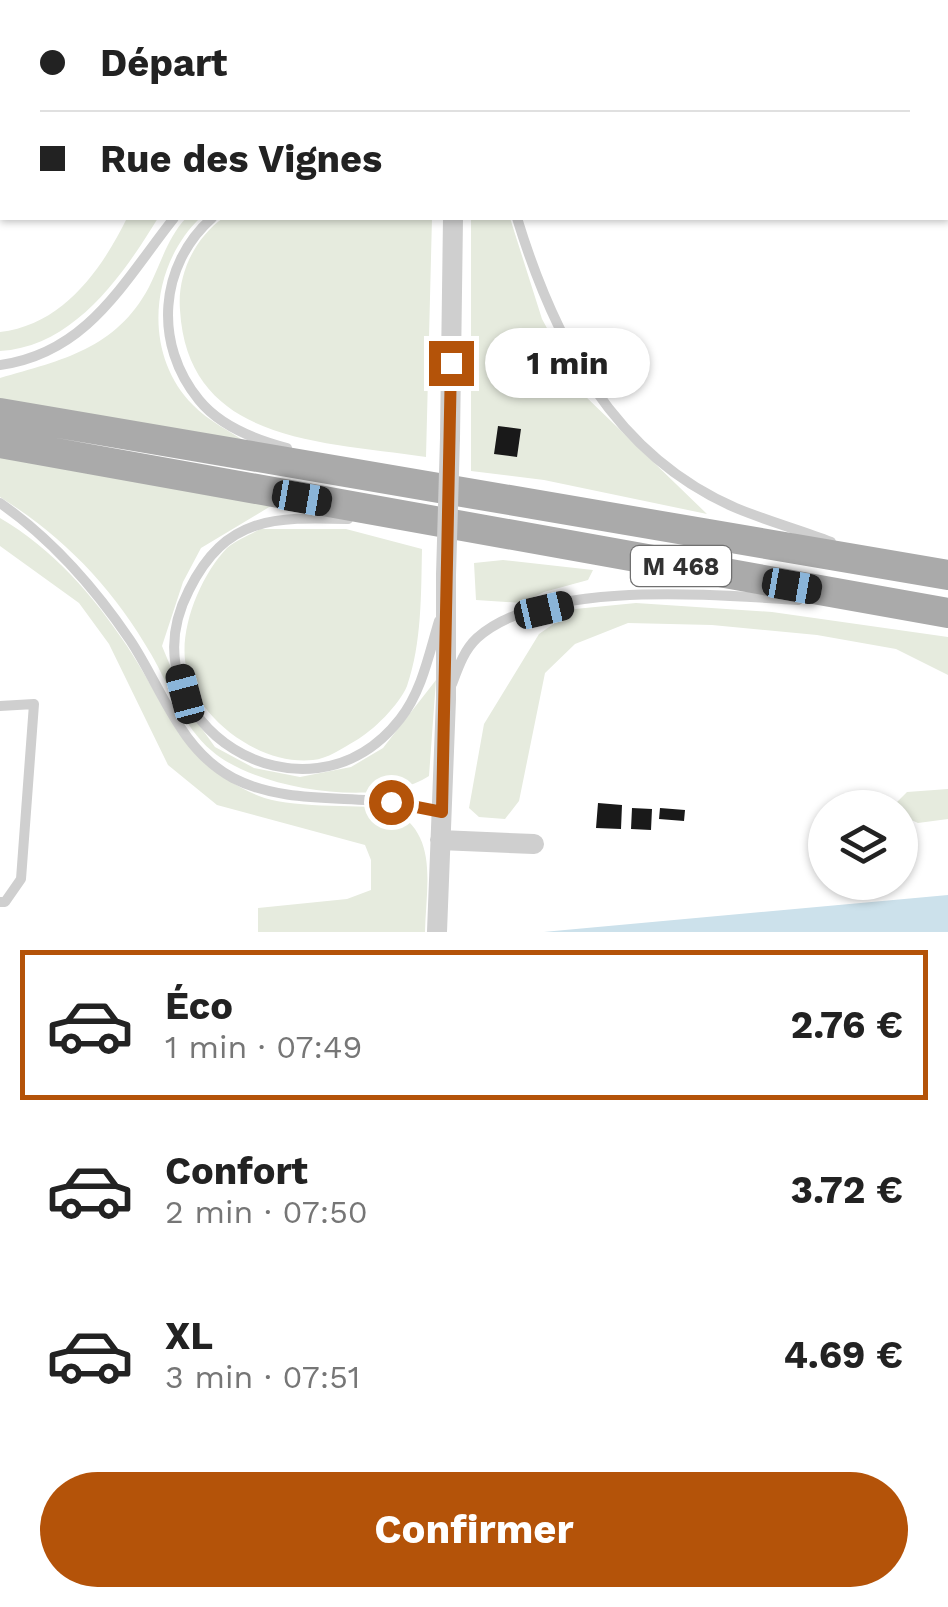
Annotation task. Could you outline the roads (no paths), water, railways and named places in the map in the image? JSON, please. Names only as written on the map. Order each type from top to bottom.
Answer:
[{"type":"main road","name":"M 468","points":[[0,414],[948,575]]},
{"type":"main road","name":"M 468","points":[[0,443],[948,613]]},
{"type":"street","points":[[437,926],[446,700],[453,220]]},
{"type":"street","points":[[440,840],[534,844]]},
{"type":"lane","points":[[0,365],[26,362],[69,342],[95,321],[172,220]]},
{"type":"lane","points":[[210,220],[190,236],[174,266],[168,309],[177,361],[201,403],[233,428],[282,448],[341,459],[413,483]]},
{"type":"lane","points":[[440,220],[453,251]]},
{"type":"lane","points":[[518,220],[552,318],[599,399],[635,442],[672,472],[734,507],[902,567]]},
{"type":"lane","points":[[0,503],[64,555],[132,644],[175,722],[202,754],[234,778],[275,792],[442,812]]},
{"type":"lane","points":[[414,518],[292,516],[259,522],[222,543],[199,569],[174,624],[174,654],[185,694],[206,727],[230,750],[268,768],[315,770],[356,757],[378,743],[418,692],[446,601]]},
{"type":"lane","points":[[446,700],[474,640],[497,624],[566,604],[623,594],[682,593],[905,606]]},
{"type":"lane","points":[[0,706],[34,704],[20,879],[5,902],[0,902]]},
{"type":"water","points":[[948,895],[948,932],[544,932],[918,900]]}]
